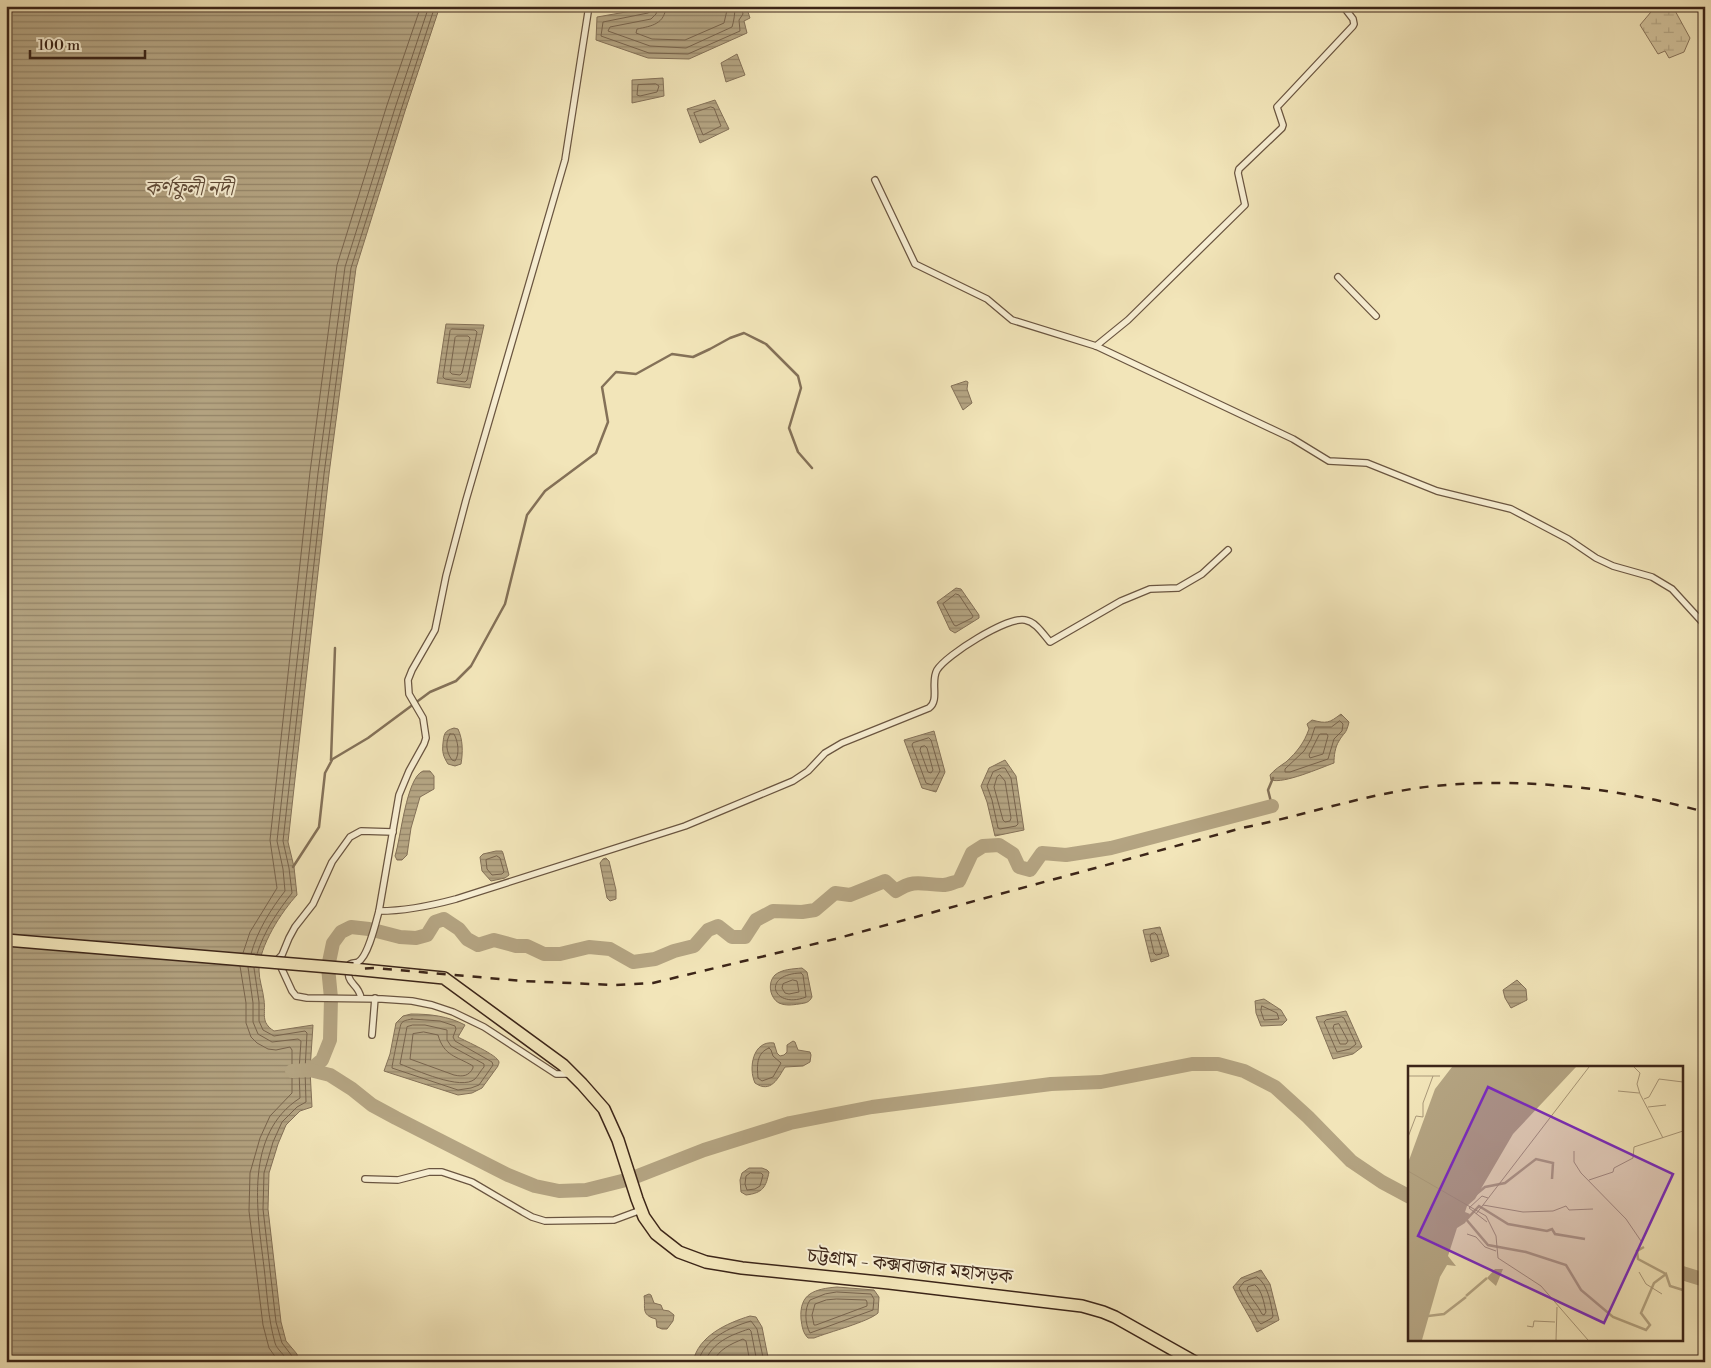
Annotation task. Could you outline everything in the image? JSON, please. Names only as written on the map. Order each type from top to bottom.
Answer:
[{"type":"highway","points":[[6,940],[444,978],[506,1022],[573,1074]]},
{"type":"highway","name":"চট্টগ্রাম - কক্সবাজার মহাসড়ক","points":[[573,1074],[604,1109],[625,1159],[639,1204],[649,1225],[662,1240],[679,1252],[706,1262],[742,1268],[1082,1306],[1103,1312],[1132,1326],[1195,1362]]},
{"type":"street","points":[[361,998],[358,988],[349,980],[348,970],[350,964],[359,961],[363,957],[370,942],[379,911],[397,806],[403,785],[426,738],[423,718],[409,694],[408,680],[435,630],[446,576],[464,508],[565,160],[590,6]]},
{"type":"street","points":[[1096,346],[1128,320],[1245,205],[1238,173],[1239,169],[1282,128],[1283,125],[1277,107],[1353,26],[1353,20],[1343,6]]},
{"type":"street","points":[[875,180],[915,264],[988,299],[1012,320],[1096,346],[1293,439],[1329,461],[1367,463],[1437,491],[1511,509],[1568,539],[1596,558],[1613,566],[1652,577],[1672,588],[1704,624]]},
{"type":"street","points":[[1338,277],[1376,316]]},
{"type":"street","points":[[379,911],[424,908],[456,900],[709,817],[802,776],[825,753],[842,743],[929,708],[935,701],[934,678],[945,660],[1008,621],[1018,619],[1031,622],[1040,629],[1050,642],[1121,601],[1135,595],[1150,589],[1178,588],[1202,574],[1228,550]]},
{"type":"street","points":[[393,832],[361,831],[350,836],[337,854],[317,896],[295,927],[279,958],[280,965],[292,991],[301,998],[375,998],[423,1003],[470,1019],[500,1036],[556,1074],[573,1074]]},
{"type":"street","points":[[372,1036],[375,998]]},
{"type":"street","points":[[365,1179],[398,1180],[434,1171],[442,1172],[472,1182],[527,1215],[545,1221],[614,1220],[639,1204]]},
{"type":"green space","points":[[1656,6],[1673,7],[1690,38],[1684,52],[1669,58],[1665,51],[1658,54],[1640,25]]},
{"type":"water","name":"কর্ণফুলী নদী","points":[[6,6],[440,6],[356,268],[329,474],[288,842],[294,867],[297,895],[272,929],[263,950],[259,970],[264,1000],[264,1017],[270,1028],[274,1031],[313,1025],[310,1070],[312,1107],[300,1111],[286,1125],[269,1173],[268,1209],[281,1322],[286,1341],[297,1354],[298,1362],[6,1362]]},
{"type":"water","points":[[660,6],[746,6],[750,18],[744,21],[747,33],[689,59],[648,58],[596,40],[597,17]]},
{"type":"water","points":[[737,54],[745,75],[726,82],[721,63]]},
{"type":"water","points":[[663,78],[664,96],[632,103],[632,80]]},
{"type":"water","points":[[715,100],[729,129],[700,143],[687,109]]},
{"type":"water","points":[[446,324],[484,325],[470,388],[437,383]]},
{"type":"water","points":[[968,382],[967,389],[972,403],[963,410],[951,386]]},
{"type":"water","points":[[956,588],[961,589],[979,615],[979,618],[955,633],[950,630],[937,602]]},
{"type":"water","points":[[1341,714],[1349,722],[1337,746],[1334,763],[1293,778],[1277,781],[1271,780],[1270,775],[1297,751],[1309,729],[1307,724],[1312,720],[1328,722]]},
{"type":"water","points":[[454,728],[458,729],[462,742],[461,764],[455,766],[448,764],[443,749],[445,733]]},
{"type":"water","points":[[934,731],[945,772],[936,792],[922,788],[904,740]]},
{"type":"water","points":[[1005,760],[1016,776],[1024,830],[995,836],[981,786],[989,768]]},
{"type":"water","points":[[423,771],[430,771],[434,776],[434,789],[420,797],[411,828],[407,855],[402,860],[397,860],[395,856],[408,796],[417,776]]},
{"type":"water","points":[[502,851],[509,875],[505,878],[491,881],[482,871],[480,857],[483,854]]},
{"type":"water","points":[[606,858],[609,861],[616,890],[616,899],[610,901],[607,898],[600,863]]},
{"type":"water","points":[[1160,927],[1169,956],[1151,962],[1143,930]]},
{"type":"water","points":[[802,968],[807,972],[811,999],[794,1005],[787,1005],[776,1001],[773,998],[770,986],[775,975],[788,970]]},
{"type":"water","points":[[1517,980],[1526,989],[1527,1000],[1511,1008],[1503,990]]},
{"type":"water","points":[[1264,999],[1281,1010],[1287,1020],[1282,1025],[1261,1026],[1256,1013],[1255,1001]]},
{"type":"water","points":[[1346,1011],[1362,1047],[1353,1054],[1333,1059],[1316,1017]]},
{"type":"water","points":[[411,1014],[439,1016],[465,1025],[458,1037],[487,1052],[499,1062],[482,1088],[472,1093],[458,1095],[384,1071],[390,1054],[396,1023],[403,1016]]},
{"type":"water","points":[[793,1041],[798,1050],[810,1052],[810,1062],[803,1066],[785,1067],[777,1080],[770,1086],[765,1087],[755,1083],[752,1063],[757,1050],[767,1043],[774,1043],[777,1053],[780,1056],[784,1055],[787,1052],[787,1045]]},
{"type":"water","points":[[749,1168],[762,1168],[769,1172],[767,1182],[760,1191],[746,1195],[741,1192],[740,1180],[742,1173]]},
{"type":"water","points":[[1261,1270],[1270,1284],[1279,1320],[1257,1332],[1233,1287],[1241,1278]]},
{"type":"water","points":[[837,1287],[874,1290],[879,1297],[878,1313],[857,1323],[814,1338],[808,1338],[803,1330],[801,1319],[803,1303],[815,1291]]},
{"type":"water","points":[[649,1294],[654,1303],[661,1305],[663,1310],[669,1311],[674,1315],[673,1321],[667,1329],[657,1327],[656,1319],[646,1313],[644,1296]]},
{"type":"water","points":[[750,1316],[756,1317],[762,1327],[769,1362],[693,1362],[696,1353],[707,1338],[732,1322]]},
{"type":"waterway","points":[[293,867],[319,827],[325,773],[331,760],[368,738],[430,692],[456,681],[471,666],[505,604],[527,515],[545,491],[596,453],[608,422],[602,387],[616,372],[636,374],[672,354],[693,357],[744,333],[766,344],[798,376],[801,388],[789,428],[798,452],[812,468]]},
{"type":"waterway","points":[[331,760],[335,648]]},
{"type":"waterway","points":[[1272,806],[1268,790],[1273,778]]},
{"type":"waterway","points":[[310,1070],[322,1060],[330,1040],[331,998],[328,967],[333,943],[341,932],[351,927],[369,929],[400,937],[416,938],[427,935],[435,922],[444,919],[459,929],[467,939],[478,945],[494,940],[516,946],[527,946],[544,954],[560,954],[589,947],[610,949],[633,962],[655,959],[674,951],[694,946],[708,930],[718,926],[732,937],[745,937],[756,920],[773,911],[802,912],[815,910],[835,893],[850,895],[885,881],[896,891],[914,883],[947,885],[959,881],[972,853],[983,846],[999,845],[1013,854],[1019,867],[1030,870],[1042,853],[1066,855],[1111,848],[1272,806]]},
{"type":"waterway","points":[[292,1071],[310,1070],[330,1075],[372,1105],[508,1175],[535,1186],[559,1191],[586,1190],[630,1179],[704,1150],[790,1123],[872,1107],[1051,1084],[1101,1082],[1192,1064],[1218,1064],[1244,1071],[1275,1087],[1308,1117],[1351,1161],[1382,1182],[1408,1196]]},
{"type":"waterway","points":[[1684,1274],[1705,1280]]},
{"type":"railway","points":[[6,942],[353,969],[375,968],[523,981],[614,985],[653,983],[835,939],[1242,828],[1410,789],[1468,784],[1537,784],[1605,791],[1705,812]]}]
